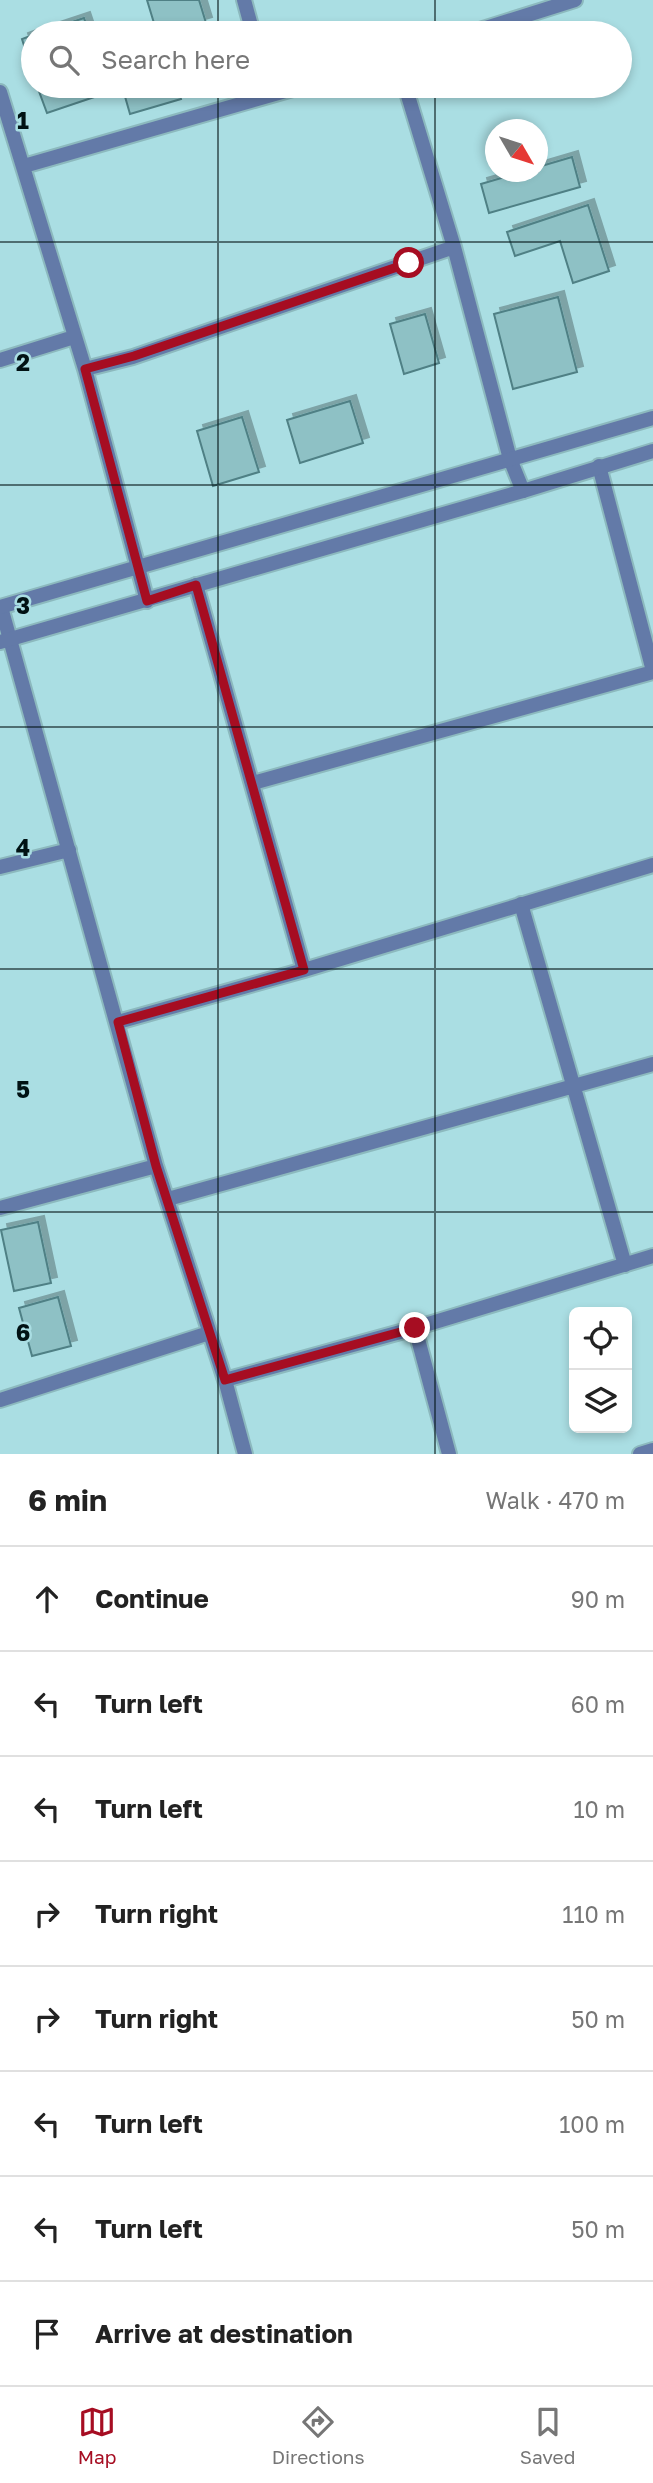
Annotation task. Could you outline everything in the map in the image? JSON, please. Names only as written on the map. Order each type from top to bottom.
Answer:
[{"type":"street","points":[[244,0],[250,21]]},
{"type":"street","points":[[500,21],[540,5],[575,0]]},
{"type":"street","points":[[0,92],[85,369],[147,601]]},
{"type":"street","points":[[24,166],[246,98]]},
{"type":"street","points":[[409,98],[454,247],[510,459],[523,491]]},
{"type":"street","points":[[85,369],[134,356],[454,247]]},
{"type":"street","points":[[0,360],[74,337]]},
{"type":"street","points":[[245,1454],[225,1380],[156,1166],[69,850],[5,640],[1,607],[653,418]]},
{"type":"street","points":[[5,640],[147,601],[653,451]]},
{"type":"street","points":[[253,783],[653,671],[599,467]]},
{"type":"street","points":[[196,585],[304,970]]},
{"type":"street","points":[[0,867],[69,850]]},
{"type":"street","points":[[118,1022],[304,970],[653,865]]},
{"type":"street","points":[[522,904],[625,1265]]},
{"type":"street","points":[[168,1199],[653,1064]]},
{"type":"street","points":[[0,1208],[156,1166]]},
{"type":"street","points":[[225,1380],[415,1328],[653,1256]]},
{"type":"street","points":[[415,1328],[449,1454]]},
{"type":"street","points":[[0,1400],[209,1333]]},
{"type":"street","points":[[640,1454],[653,1450]]},
{"type":"building","points":[[147,0],[199,0],[205,21],[153,21]]},
{"type":"building","points":[[41,98],[91,98],[47,113]]},
{"type":"building","points":[[125,98],[181,99],[130,114]]},
{"type":"building","points":[[572,157],[580,187],[489,213],[481,184],[548,182],[548,164]]},
{"type":"building","points":[[588,205],[609,271],[573,283],[560,241],[515,256],[507,232]]},
{"type":"building","points":[[558,297],[577,372],[513,389],[494,314]]},
{"type":"building","points":[[425,314],[439,363],[404,374],[390,324]]},
{"type":"building","points":[[350,401],[363,443],[300,463],[287,420]]},
{"type":"building","points":[[242,417],[259,472],[213,486],[197,431]]},
{"type":"building","points":[[38,1222],[51,1283],[14,1291],[1,1230]]},
{"type":"building","points":[[58,1297],[71,1346],[32,1356],[19,1308]]},
{"type":"route","points":[[409,263],[134,356],[85,369],[147,601],[196,585],[304,970],[118,1022],[156,1166],[225,1380],[415,1328]]}]
